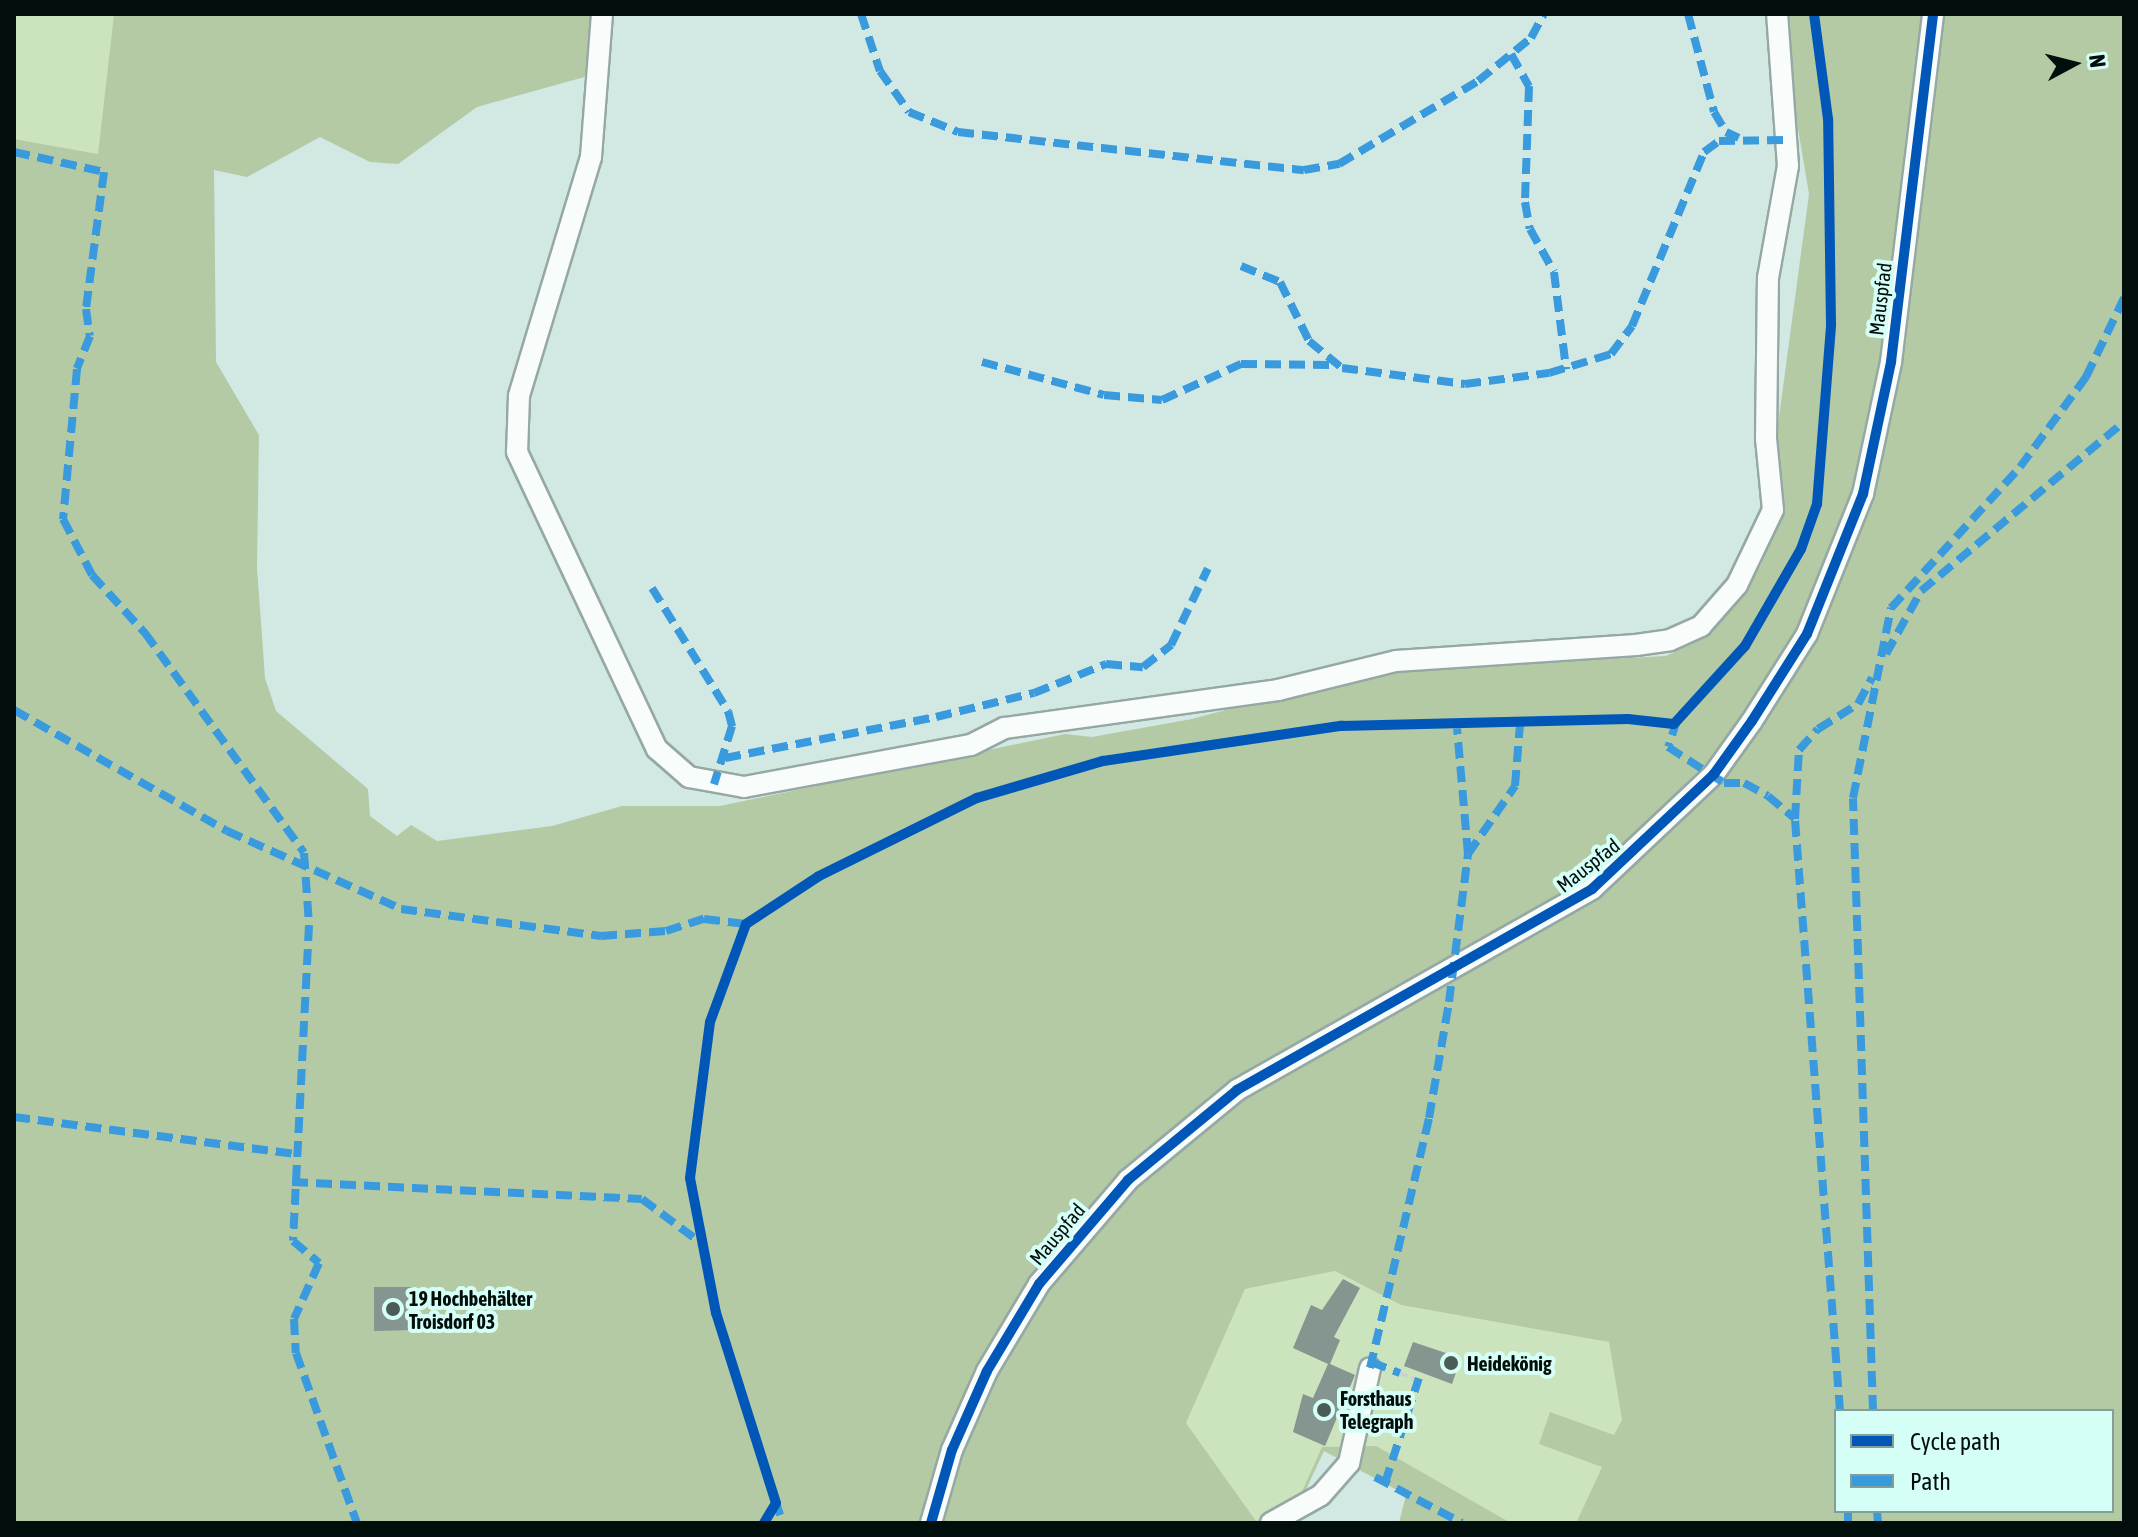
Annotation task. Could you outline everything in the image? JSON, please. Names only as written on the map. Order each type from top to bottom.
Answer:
[{"type":"street","points":[[602,14],[591,157],[519,396],[517,452],[657,749],[689,777],[744,787],[971,745],[1005,728],[1278,690],[1396,661],[1636,645],[1670,640],[1701,626],[1737,585],[1773,510],[1766,438],[1768,278],[1788,166],[1777,14]]},
{"type":"street","name":"Mauspfad","points":[[931,1523],[952,1450],[987,1371],[1039,1284],[1128,1180],[1237,1090],[1592,889],[1714,774],[1752,721],[1807,634],[1849,539],[1867,481],[1891,362],[1933,14]]},
{"type":"street","points":[[1271,1523],[1321,1495],[1349,1463],[1370,1368]]},
{"type":"path","points":[[1400,1373],[1418,1381]]},
{"type":"green space","points":[[14,14],[114,14],[98,154],[14,139]]},
{"type":"green space","points":[[114,14],[590,14],[588,76],[477,107],[398,164],[370,162],[320,137],[247,177],[214,170],[216,362],[259,435],[257,568],[265,678],[276,711],[368,789],[370,816],[397,836],[411,825],[437,841],[552,826],[622,806],[720,806],[1065,734],[1092,737],[1192,719],[1368,672],[1666,656],[1709,635],[1761,565],[1784,505],[1775,447],[1809,194],[1791,87],[1790,14],[2124,14],[2124,1523],[1576,1523],[1602,1467],[1539,1444],[1550,1412],[1614,1435],[1622,1420],[1609,1342],[1401,1305],[1335,1271],[1245,1289],[1186,1423],[1256,1521],[1299,1498],[1322,1447],[1376,1446],[1511,1523],[1399,1523],[1406,1495],[1324,1451],[1295,1513],[1276,1523],[14,1523],[14,139],[98,154]]},
{"type":"green space","name":"Forsthaus Telegraph","points":[[1335,1271],[1401,1305],[1609,1342],[1622,1420],[1614,1436],[1550,1412],[1602,1466],[1576,1523],[1511,1523],[1375,1446],[1322,1447],[1299,1498],[1256,1521],[1186,1423],[1245,1289]]},
{"type":"building","points":[[1343,1279],[1360,1288],[1334,1337],[1340,1340],[1330,1364],[1355,1375],[1325,1446],[1293,1432],[1303,1394],[1313,1398],[1328,1364],[1293,1348],[1311,1305],[1322,1310]]},
{"type":"building","name":"19 Hochbehälter Troisdorf 03","points":[[374,1287],[413,1287],[413,1330],[374,1331]]},
{"type":"building","points":[[1413,1342],[1461,1358],[1452,1384],[1404,1366]]},
{"type":"marked path","points":[[861,14],[880,71],[909,112],[958,132],[1304,170],[1339,164],[1478,81],[1531,38],[1544,14]]},
{"type":"marked path","points":[[1688,14],[1714,112],[1726,132],[1739,138]]},
{"type":"marked path","points":[[1511,54],[1529,86],[1525,202],[1530,229],[1554,272],[1566,369]]},
{"type":"marked path","points":[[1241,266],[1280,282],[1309,341],[1342,368],[1465,384],[1549,373],[1611,354],[1632,326],[1704,152],[1719,141],[1786,140]]},
{"type":"marked path","points":[[14,152],[104,172],[86,309],[90,336],[77,369],[63,519],[92,575],[145,633],[304,853],[309,925],[293,1241],[319,1263],[294,1319],[296,1353],[357,1523]]},
{"type":"marked path","points":[[1873,1409],[1853,798],[1891,608],[2020,467],[2086,377],[2124,298]]},
{"type":"marked path","points":[[982,362],[1104,395],[1162,400],[1241,364],[1330,365]]},
{"type":"marked path","points":[[1886,654],[1921,591],[2124,422]]},
{"type":"marked path","points":[[725,758],[936,717],[1034,693],[1106,664],[1143,667],[1171,645],[1208,568]]},
{"type":"marked path","points":[[652,588],[728,711],[732,726],[714,784]]},
{"type":"marked path","points":[[1840,1409],[1795,819],[1799,750],[1818,729],[1858,704],[1872,678]]},
{"type":"marked path","points":[[14,710],[227,831],[401,909],[601,936],[666,931],[704,919],[746,924]]},
{"type":"marked path","points":[[1677,720],[1668,747],[1724,783],[1744,783],[1768,796],[1795,819]]},
{"type":"marked path","points":[[1468,854],[1515,786],[1520,724]]},
{"type":"marked path","points":[[1370,1368],[1429,1118],[1449,1002],[1468,854],[1457,728]]},
{"type":"marked path","points":[[14,1117],[294,1154]]},
{"type":"marked path","points":[[292,1182],[642,1199],[701,1243]]},
{"type":"marked path","points":[[1371,1362],[1400,1373]]},
{"type":"marked path","points":[[1385,1483],[1419,1378]]},
{"type":"marked path","points":[[1375,1477],[1462,1523]]},
{"type":"marked path","points":[[775,1500],[783,1523]]},
{"type":"marked path","points":[[1848,1513],[1848,1523]]},
{"type":"marked path","points":[[1877,1513],[1878,1523]]},
{"type":"cycle path","points":[[764,1523],[776,1503],[716,1313],[690,1178],[710,1022],[746,924],[819,876],[977,798],[1103,761],[1341,726],[1628,719],[1674,724],[1745,646],[1801,549],[1817,504],[1831,325],[1828,119],[1814,14]]},
{"type":"cycle path","points":[[931,1523],[952,1450],[987,1371],[1039,1284],[1128,1180],[1237,1090],[1592,889],[1714,774],[1752,721],[1807,634],[1863,494],[1891,362],[1933,14]]},
{"type":"place","name":"19 Hochbehälter Troisdorf 03","points":[[393,1309]]},
{"type":"place","name":"Heidekönig","points":[[1451,1363]]},
{"type":"place","name":"Forsthaus Telegraph","points":[[1324,1410]]}]
